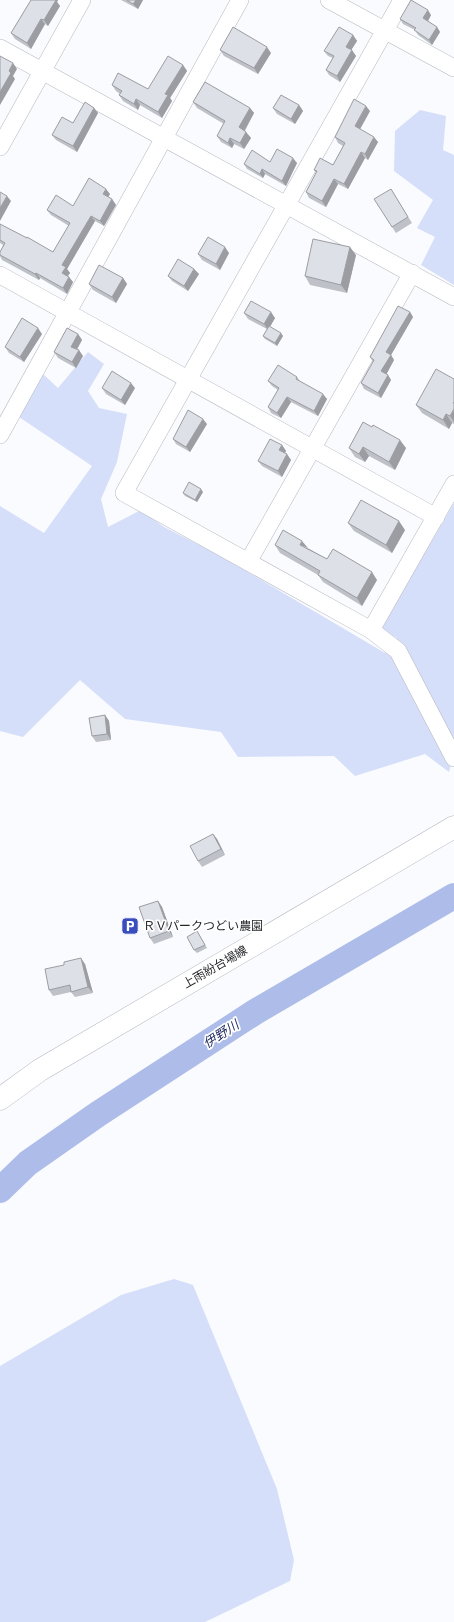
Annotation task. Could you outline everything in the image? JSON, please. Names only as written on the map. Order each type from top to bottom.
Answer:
[{"type":"main road","name":"上雨紛台場線","points":[[0,1098],[40,1070],[454,827]]},
{"type":"street","points":[[0,147],[82,0]]},
{"type":"street","points":[[0,435],[240,0]]},
{"type":"street","points":[[329,0],[454,68]]},
{"type":"street","points":[[402,0],[124,493],[371,630],[398,650],[454,758]]},
{"type":"street","points":[[0,48],[454,297]]},
{"type":"street","points":[[248,562],[412,273]]},
{"type":"street","points":[[0,275],[311,449],[436,517]]},
{"type":"street","points":[[371,630],[454,484]]},
{"type":"shaded area","points":[[420,110],[446,116],[443,150],[454,155],[454,285],[421,265],[435,237],[417,228],[433,200],[394,171],[395,131]]},
{"type":"shaded area","points":[[88,352],[104,364],[88,391],[99,408],[127,414],[117,462],[101,499],[108,527],[141,510],[164,527],[219,555],[385,653],[397,638],[380,629],[454,503],[454,754],[449,772],[425,754],[355,776],[334,756],[238,757],[221,732],[125,719],[80,680],[23,737],[0,731],[0,506],[44,533],[92,466],[19,417],[43,374],[58,388]]},
{"type":"shaded area","points":[[174,1279],[193,1285],[277,1489],[294,1560],[290,1581],[205,1622],[0,1622],[0,1366],[121,1295]]},
{"type":"building","points":[[31,0],[56,0],[44,20],[41,19],[27,43],[11,33]]},
{"type":"building","points":[[127,0],[136,0],[133,4]]},
{"type":"building","points":[[411,0],[428,10],[423,18],[437,27],[429,40],[414,30],[416,28],[400,19]]},
{"type":"building","points":[[233,27],[267,47],[254,68],[220,50]]},
{"type":"building","points":[[339,27],[353,35],[346,47],[352,50],[337,76],[326,70],[334,56],[324,51]]},
{"type":"building","points":[[0,56],[13,63],[9,71],[11,73],[0,92]]},
{"type":"building","points":[[168,56],[183,65],[165,94],[168,95],[158,112],[136,99],[134,104],[119,95],[122,91],[112,85],[118,73],[148,89]]},
{"type":"building","points":[[205,82],[250,108],[239,127],[246,132],[240,143],[230,138],[228,143],[217,136],[225,121],[193,102]]},
{"type":"building","points":[[281,95],[299,105],[291,119],[273,108]]},
{"type":"building","points":[[354,99],[366,106],[355,126],[374,137],[365,154],[361,152],[344,184],[334,179],[322,201],[306,192],[317,171],[314,170],[320,158],[333,165],[345,143],[335,137]]},
{"type":"building","points":[[85,102],[94,108],[73,146],[52,135],[62,117],[73,123]]},
{"type":"building","points":[[277,149],[293,158],[282,181],[262,169],[260,174],[244,164],[252,150],[270,162]]},
{"type":"building","points":[[89,178],[106,189],[103,194],[112,199],[100,221],[91,216],[62,265],[66,267],[62,273],[69,277],[63,288],[0,255],[5,243],[0,240],[0,224],[53,252],[70,223],[47,210],[56,195],[73,206]]},
{"type":"building","points":[[391,189],[408,217],[392,227],[374,199]]},
{"type":"building","points":[[0,192],[7,196],[0,208]]},
{"type":"building","points":[[208,237],[225,247],[216,264],[198,254]]},
{"type":"building","points":[[313,239],[350,247],[341,285],[305,276]]},
{"type":"building","points":[[178,259],[194,269],[184,286],[168,276]]},
{"type":"building","points":[[99,265],[123,278],[112,297],[89,284]]},
{"type":"building","points":[[251,301],[271,312],[264,324],[244,313]]},
{"type":"building","points":[[398,306],[410,312],[386,352],[391,355],[381,371],[388,375],[378,393],[361,383],[374,360],[370,357]]},
{"type":"building","points":[[22,318],[38,328],[20,357],[5,347]]},
{"type":"building","points":[[269,326],[281,333],[275,343],[263,336]]},
{"type":"building","points":[[67,328],[78,334],[71,347],[79,350],[72,362],[54,352]]},
{"type":"building","points":[[278,365],[297,377],[296,379],[323,394],[314,411],[287,397],[277,413],[268,407],[279,388],[268,381]]},
{"type":"building","points":[[436,369],[454,379],[454,409],[450,416],[446,414],[443,420],[416,405]]},
{"type":"building","points":[[112,371],[131,383],[121,400],[102,388]]},
{"type":"building","points":[[188,410],[203,419],[186,447],[173,439]]},
{"type":"building","points":[[363,422],[372,427],[373,425],[400,440],[389,462],[363,447],[359,454],[349,448]]},
{"type":"building","points":[[270,439],[282,445],[279,450],[287,454],[278,471],[258,461]]},
{"type":"building","points":[[189,482],[201,489],[195,500],[183,493]]},
{"type":"building","points":[[361,500],[399,521],[386,545],[348,523]]},
{"type":"building","points":[[283,530],[302,541],[300,545],[327,559],[333,549],[372,572],[357,598],[318,575],[320,571],[275,545]]},
{"type":"building","points":[[105,715],[107,734],[92,736],[89,718]]},
{"type":"building","points":[[213,834],[221,849],[198,861],[190,846]]},
{"type":"building","points":[[158,901],[169,931],[150,938],[139,907]]},
{"type":"building","points":[[197,931],[205,945],[194,950],[187,937]]},
{"type":"building","points":[[81,958],[88,987],[71,992],[70,985],[49,990],[45,969],[64,965],[64,962]]},
{"type":"waterway","name":"伊野川","points":[[0,1190],[28,1163],[98,1114],[255,1012],[454,896]]},
{"type":"place","name":"ＲＶパークつどい農園","points":[[130,926]]}]
